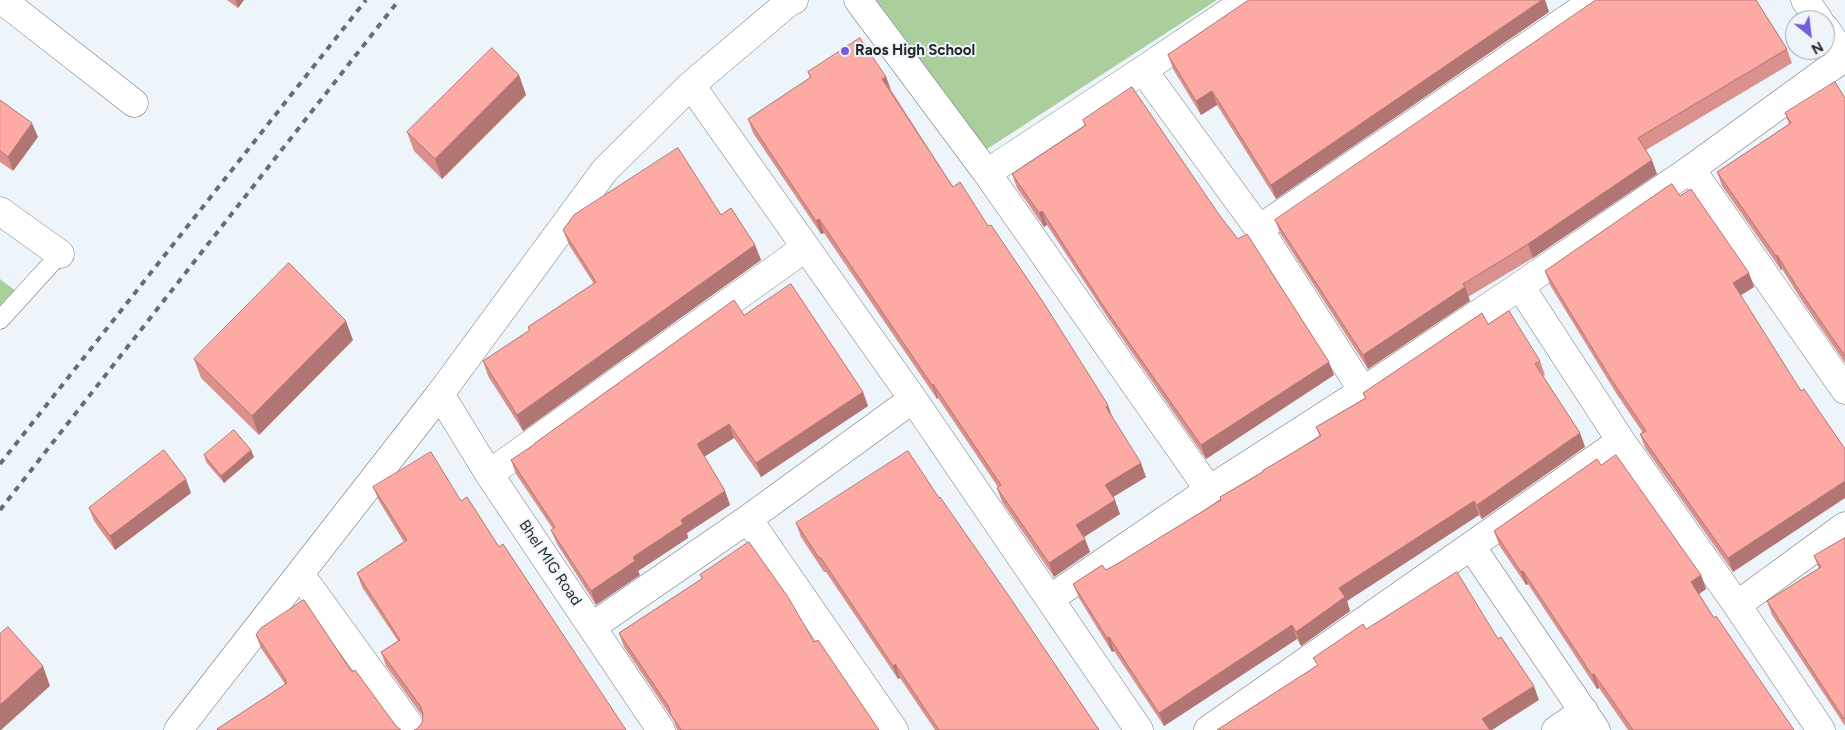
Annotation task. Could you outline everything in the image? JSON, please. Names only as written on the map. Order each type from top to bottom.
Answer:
[{"type":"street","points":[[2,0],[134,103]]},
{"type":"street","points":[[179,730],[440,394],[606,170],[691,85],[789,2],[794,0]]},
{"type":"street","points":[[858,0],[987,173],[1209,490]]},
{"type":"street","points":[[987,173],[1247,0]]},
{"type":"street","points":[[1259,229],[1595,0]]},
{"type":"street","points":[[1051,598],[1209,490],[1363,391],[1692,169],[1845,57],[1835,42]]},
{"type":"street","points":[[1143,70],[1259,229],[1363,391]]},
{"type":"street","points":[[691,85],[914,399],[1139,730]]},
{"type":"street","points":[[1692,169],[1845,390]]},
{"type":"street","points":[[0,211],[60,254]]},
{"type":"street","points":[[489,474],[805,248]]},
{"type":"street","points":[[1520,286],[1621,441],[1737,605],[1821,730]]},
{"type":"street","name":"Bhel MIG Road","points":[[440,394],[489,474],[593,626],[661,730]]},
{"type":"street","points":[[593,626],[914,399]]},
{"type":"street","points":[[1208,730],[1621,441]]},
{"type":"street","points":[[748,518],[894,730]]},
{"type":"street","points":[[1737,605],[1845,526]]},
{"type":"street","points":[[1471,546],[1590,721],[1556,730]]},
{"type":"street","points":[[300,574],[413,730]]},
{"type":"lane","points":[[0,320],[60,254]]},
{"type":"green space","points":[[873,0],[1217,0],[984,151]]},
{"type":"green space","points":[[0,279],[24,297],[0,326]]},
{"type":"building","points":[[1249,0],[1542,0],[1271,185],[1212,91],[1196,101],[1168,55]]},
{"type":"building","points":[[1596,0],[1756,0],[1785,46],[1785,50],[1638,138],[1652,160],[1528,244],[1463,284],[1465,287],[1363,355],[1275,220]]},
{"type":"building","points":[[860,38],[886,77],[882,79],[953,187],[960,182],[988,226],[991,225],[1043,302],[1108,405],[1106,407],[1141,463],[1105,485],[1115,500],[1076,525],[1085,539],[1049,563],[997,488],[1001,485],[933,384],[819,219],[816,221],[748,119],[811,77],[808,72]]},
{"type":"building","points":[[492,48],[519,75],[435,159],[407,132]]},
{"type":"building","points":[[1835,82],[1845,98],[1845,356],[1777,255],[1717,172],[1791,123],[1785,113]]},
{"type":"building","points":[[1132,87],[1220,216],[1238,239],[1247,234],[1329,362],[1201,445],[1104,307],[1042,211],[1039,213],[1012,174],[1086,125],[1083,120]]},
{"type":"building","points":[[0,100],[32,123],[8,157],[0,151]]},
{"type":"building","points":[[678,148],[721,215],[731,208],[755,245],[517,415],[483,361],[530,330],[528,327],[596,282],[563,230],[574,215]]},
{"type":"building","points":[[1672,184],[1680,196],[1691,189],[1749,273],[1733,283],[1801,391],[1804,389],[1845,449],[1845,481],[1728,558],[1640,434],[1646,431],[1611,379],[1545,271]]},
{"type":"building","points":[[289,263],[346,321],[252,416],[194,359]]},
{"type":"building","points":[[791,284],[863,392],[756,463],[729,424],[697,444],[725,491],[681,520],[683,524],[633,557],[635,561],[591,591],[551,530],[555,527],[511,460],[734,300],[744,315]]},
{"type":"building","points":[[1509,311],[1540,361],[1535,364],[1580,433],[1477,505],[1474,501],[1339,588],[1345,597],[1296,632],[1292,625],[1159,713],[1109,637],[1107,638],[1073,584],[1102,565],[1106,570],[1117,564],[1221,500],[1220,497],[1321,436],[1316,427],[1366,398],[1363,393],[1482,313],[1488,324]]},
{"type":"building","points":[[234,430],[251,450],[221,476],[204,455]]},
{"type":"building","points":[[164,450],[186,479],[110,536],[89,508]]},
{"type":"building","points":[[908,451],[1099,730],[939,730],[895,664],[893,666],[821,558],[819,558],[796,523]]},
{"type":"building","points":[[431,452],[461,501],[467,497],[499,547],[503,544],[626,730],[414,730],[422,723],[421,707],[381,652],[400,640],[357,573],[407,540],[373,487]]},
{"type":"building","points":[[1616,455],[1701,575],[1691,582],[1714,618],[1716,616],[1794,730],[1633,730],[1594,674],[1592,675],[1494,531],[1597,459],[1601,465]]},
{"type":"building","points":[[1845,538],[1844,719],[1767,601],[1821,567],[1814,556]]},
{"type":"building","points":[[749,542],[788,597],[814,642],[818,640],[879,730],[680,730],[671,715],[669,707],[619,633],[703,578],[700,575]]},
{"type":"building","points":[[1457,572],[1498,639],[1501,637],[1534,686],[1482,719],[1490,730],[1217,730],[1318,665],[1313,658],[1363,624],[1366,629]]},
{"type":"building","points":[[304,600],[352,672],[355,670],[396,726],[401,730],[217,729],[287,683],[256,635],[261,628]]},
{"type":"building","points":[[8,627],[43,666],[0,705],[0,634]]},
{"type":"railway","points":[[0,464],[366,0]]},
{"type":"railway","points":[[0,510],[399,0]]},
{"type":"place","name":"Raos High School","points":[[845,51]]}]
